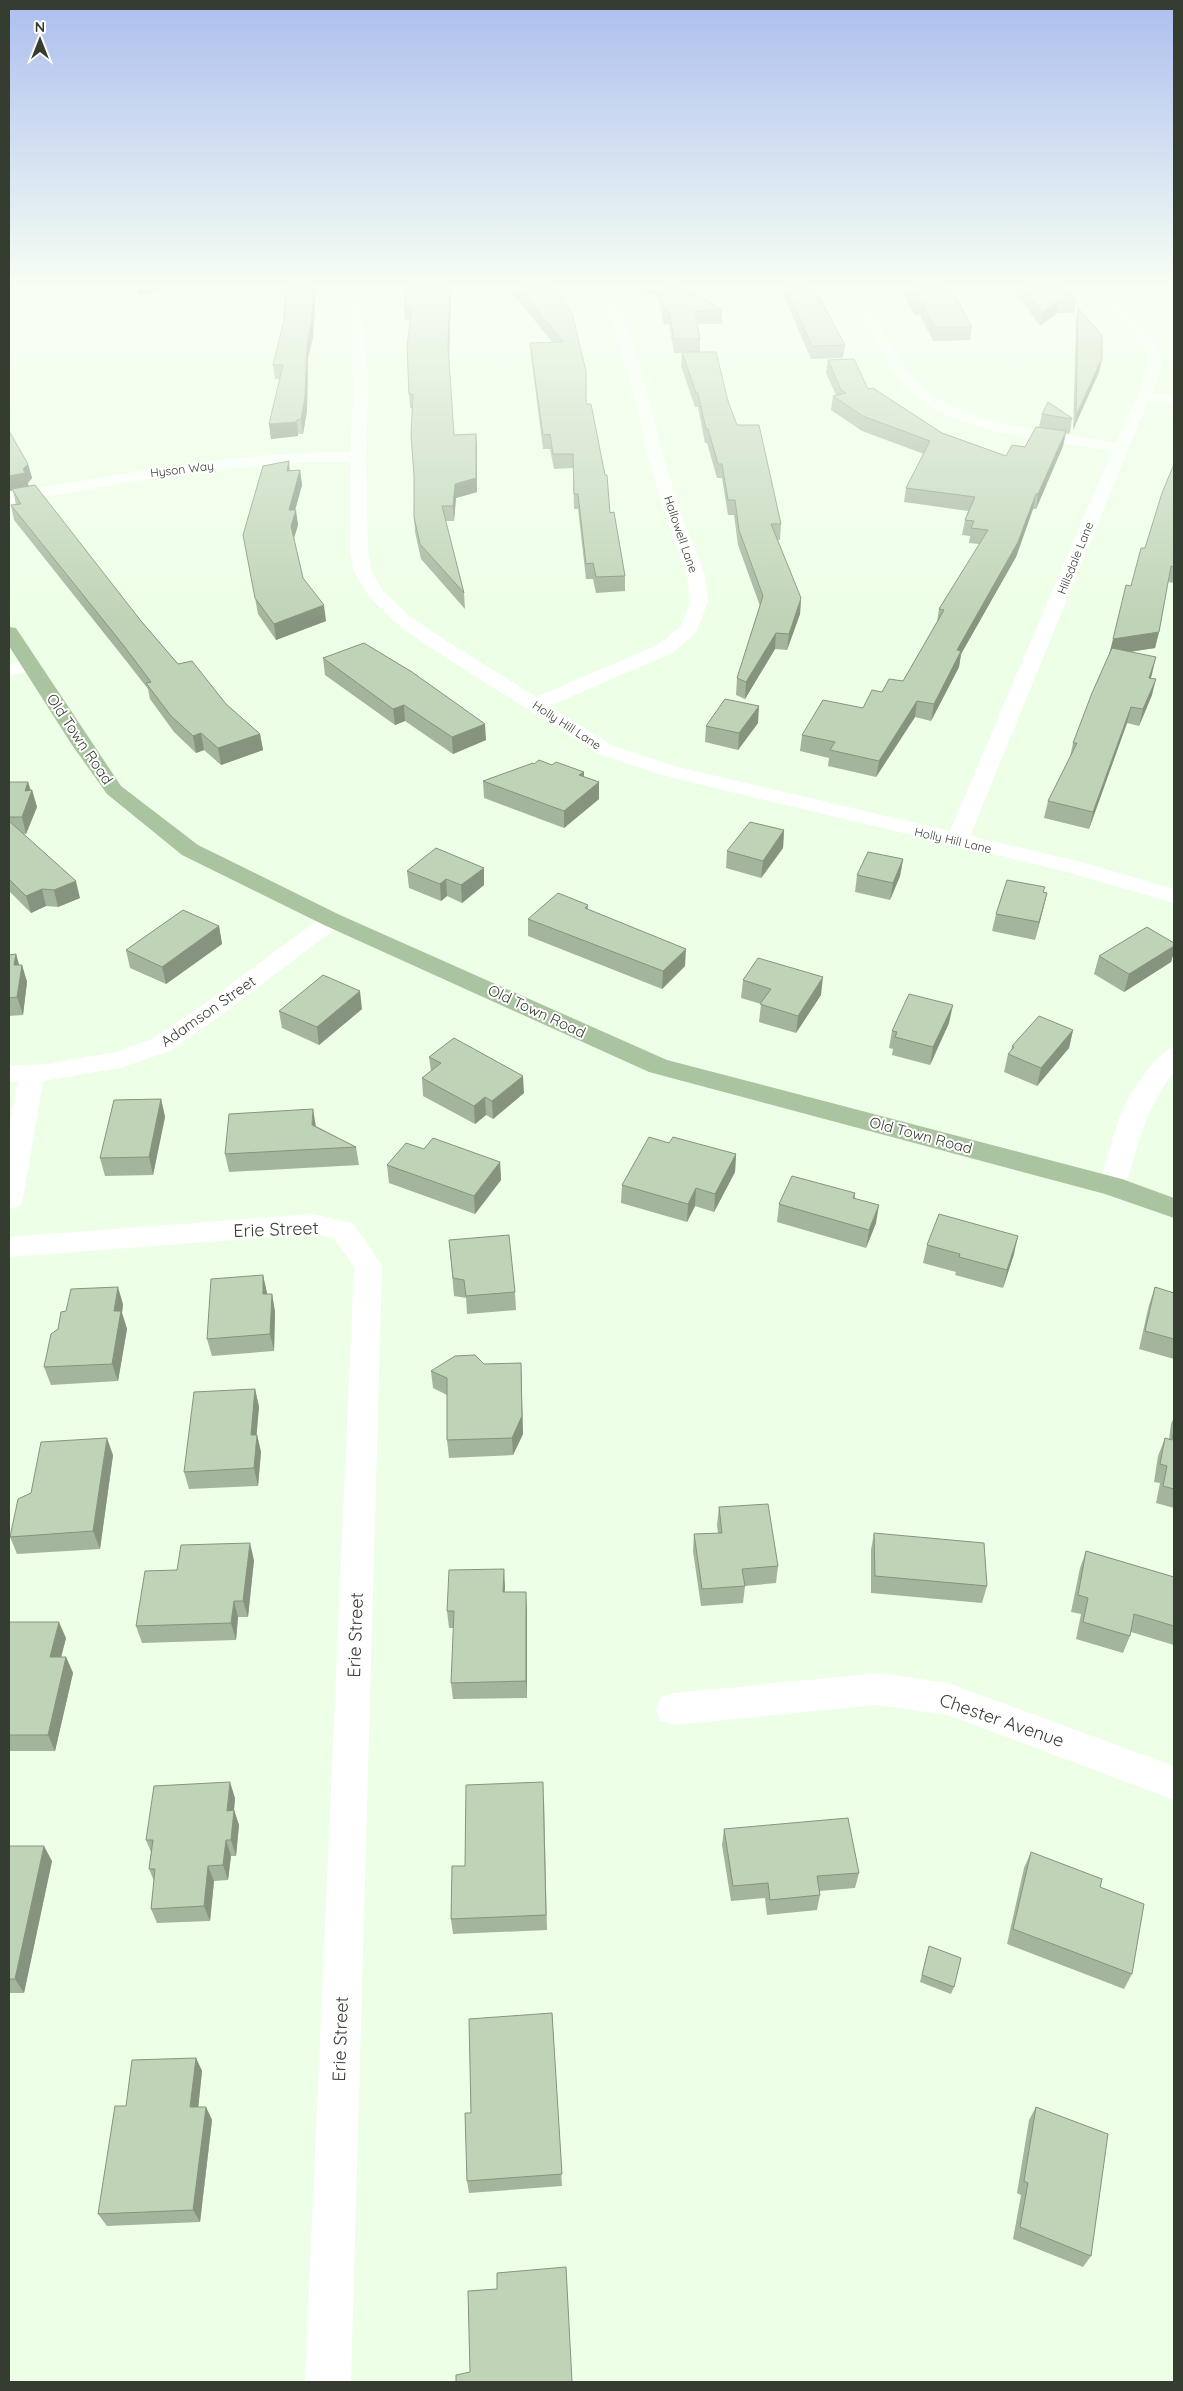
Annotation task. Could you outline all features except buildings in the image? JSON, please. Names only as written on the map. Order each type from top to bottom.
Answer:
[{"type":"main road","name":"Old Town Road","points":[[9,632],[114,790],[190,850],[332,920],[658,1066],[1112,1186],[1174,1208]]},
{"type":"street","name":"Holly Hill Lane","points":[[360,399],[359,552],[363,572],[376,594],[401,618],[433,641],[536,704],[606,750],[672,772],[1073,867],[1174,896]]},
{"type":"street","name":"Hallowell Lane","points":[[536,704],[665,649],[688,628],[699,602],[696,575],[676,522],[655,454],[641,399]]},
{"type":"street","points":[[930,399],[963,417],[983,424],[1120,448]]},
{"type":"street","name":"Hillsdale Lane","points":[[957,841],[1120,448],[1143,399]]},
{"type":"street","name":"Hyson Way","points":[[9,498],[190,467],[308,457],[358,457]]},
{"type":"street","points":[[9,670],[30,665]]},
{"type":"street","name":"Adamson Street","points":[[20,1073],[120,1060],[161,1045],[212,1010],[332,920]]},
{"type":"street","points":[[1112,1186],[1134,1114],[1152,1081],[1174,1056]]},
{"type":"street","points":[[9,1199],[20,1073]]},
{"type":"street","name":"Erie Street","points":[[9,1247],[312,1224],[343,1230],[368,1266],[328,2382]]},
{"type":"street","name":"Chester Avenue","points":[[674,1710],[878,1689],[922,1695],[948,1699],[991,1713],[1174,1783]]}]
